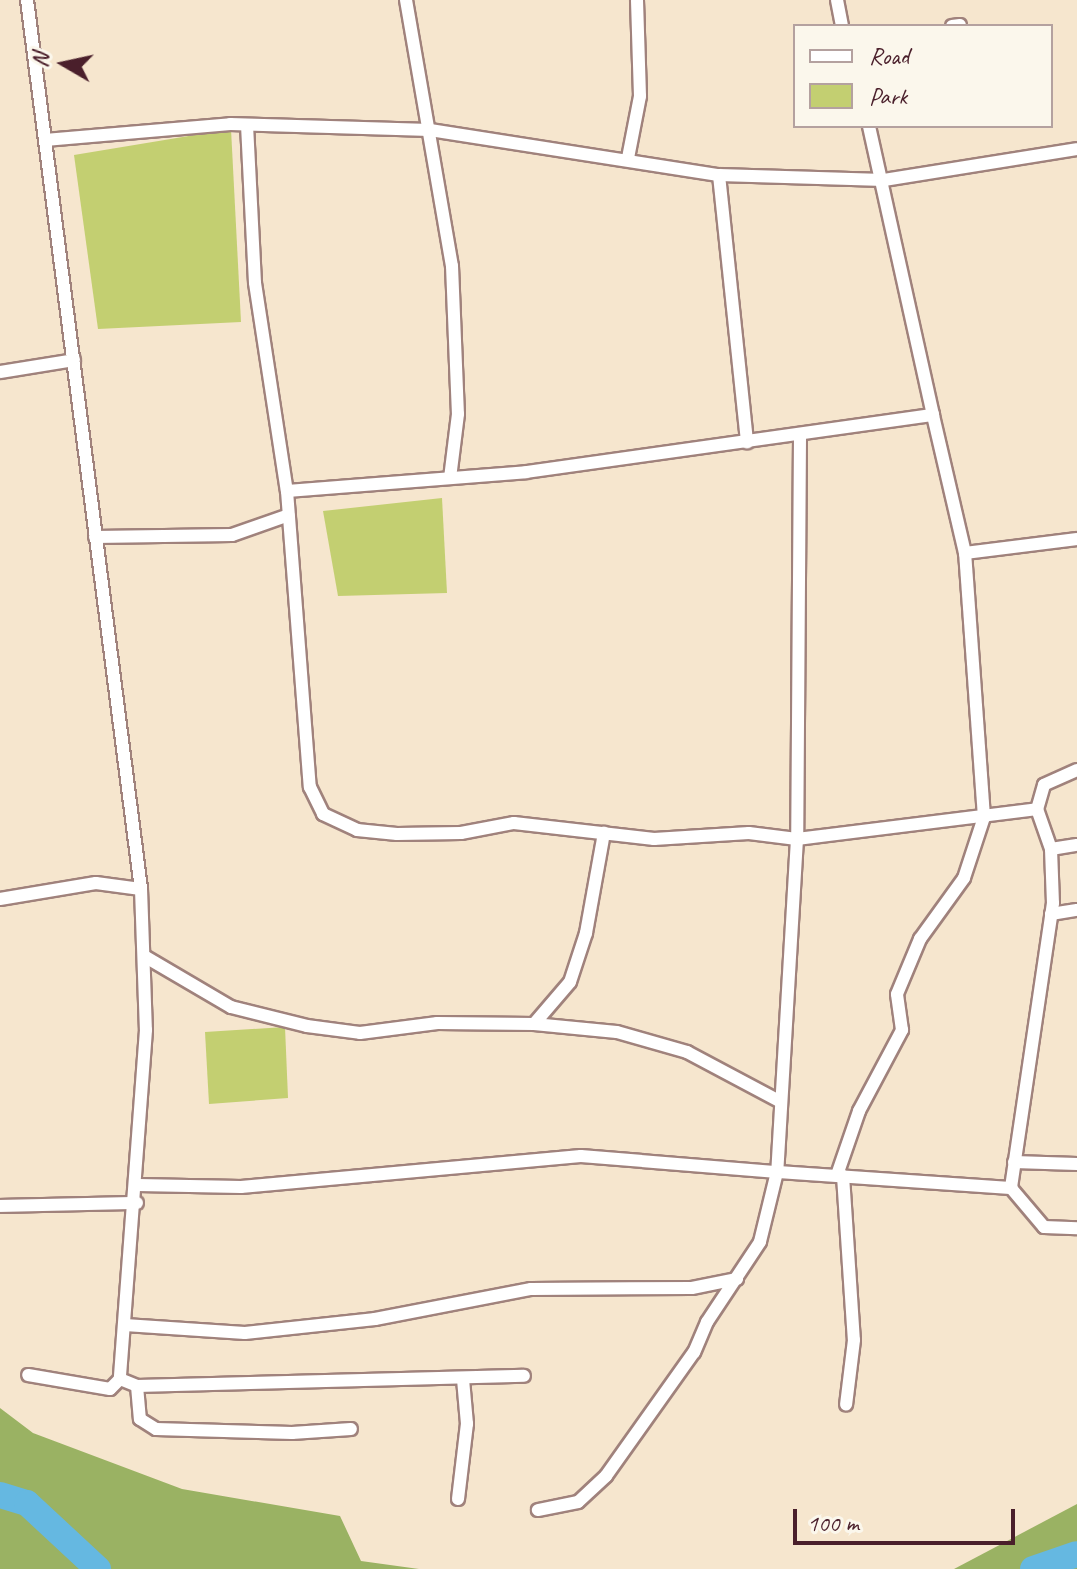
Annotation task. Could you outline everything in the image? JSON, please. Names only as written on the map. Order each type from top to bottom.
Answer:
[{"type":"street","points":[[27,0],[141,889],[146,1030],[137,1203],[120,1379],[110,1389],[28,1375]]},
{"type":"street","points":[[406,0],[452,266],[458,414],[450,478]]},
{"type":"street","points":[[628,158],[640,96],[637,0]]},
{"type":"street","points":[[837,0],[842,24]]},
{"type":"street","points":[[45,140],[247,125],[430,130],[628,158],[719,175],[884,180],[1077,149]]},
{"type":"street","points":[[247,125],[255,283],[287,491],[310,787],[323,814],[357,830],[397,834],[461,833],[514,823],[654,839],[749,833],[797,839],[1037,809]]},
{"type":"street","points":[[846,1405],[854,1340],[840,1175],[859,1111],[902,1030],[897,994],[920,939],[964,878],[984,817],[965,553],[884,180],[870,128]]},
{"type":"street","points":[[719,175],[747,443]]},
{"type":"street","points":[[0,372],[74,360]]},
{"type":"street","points":[[287,491],[450,478],[800,437],[933,415]]},
{"type":"street","points":[[538,1510],[578,1502],[606,1476],[694,1352],[707,1322],[760,1242],[777,1172],[797,839],[800,437]]},
{"type":"street","points":[[95,537],[232,535],[289,515]]},
{"type":"street","points":[[965,553],[1077,539]]},
{"type":"street","points":[[1011,1188],[1051,914],[1051,849],[1037,809],[1044,785],[1077,770]]},
{"type":"street","points":[[534,1024],[570,982],[586,933],[604,833]]},
{"type":"street","points":[[1051,849],[1077,845]]},
{"type":"street","points":[[0,899],[96,883],[141,889]]},
{"type":"street","points":[[1051,914],[1077,910]]},
{"type":"street","points":[[144,956],[231,1007],[307,1026],[360,1033],[437,1023],[534,1024],[617,1032],[687,1052],[781,1102]]},
{"type":"street","points":[[138,1185],[256,1186],[581,1156],[1011,1188],[1044,1227],[1077,1228]]},
{"type":"street","points":[[1014,1162],[1077,1164]]},
{"type":"street","points":[[0,1206],[137,1203]]},
{"type":"street","points":[[125,1325],[245,1333],[375,1319],[531,1289],[692,1288],[737,1279]]},
{"type":"street","points":[[120,1379],[137,1386],[524,1376]]},
{"type":"street","points":[[458,1499],[467,1424],[463,1379]]},
{"type":"street","points":[[137,1386],[140,1419],[156,1429],[292,1433],[351,1429]]},
{"type":"green space","points":[[231,129],[241,322],[98,329],[74,155]]},
{"type":"green space","points":[[442,498],[447,593],[338,596],[323,511]]},
{"type":"green space","points":[[285,1027],[288,1098],[209,1104],[205,1032]]},
{"type":"green space","points":[[0,1408],[33,1433],[182,1489],[340,1516],[361,1561],[419,1569],[0,1569]]},
{"type":"green space","points":[[1077,1504],[1077,1569],[954,1569]]},
{"type":"waterway","points":[[0,1495],[27,1503],[98,1569]]},
{"type":"waterway","points":[[1033,1569],[1077,1554]]}]
